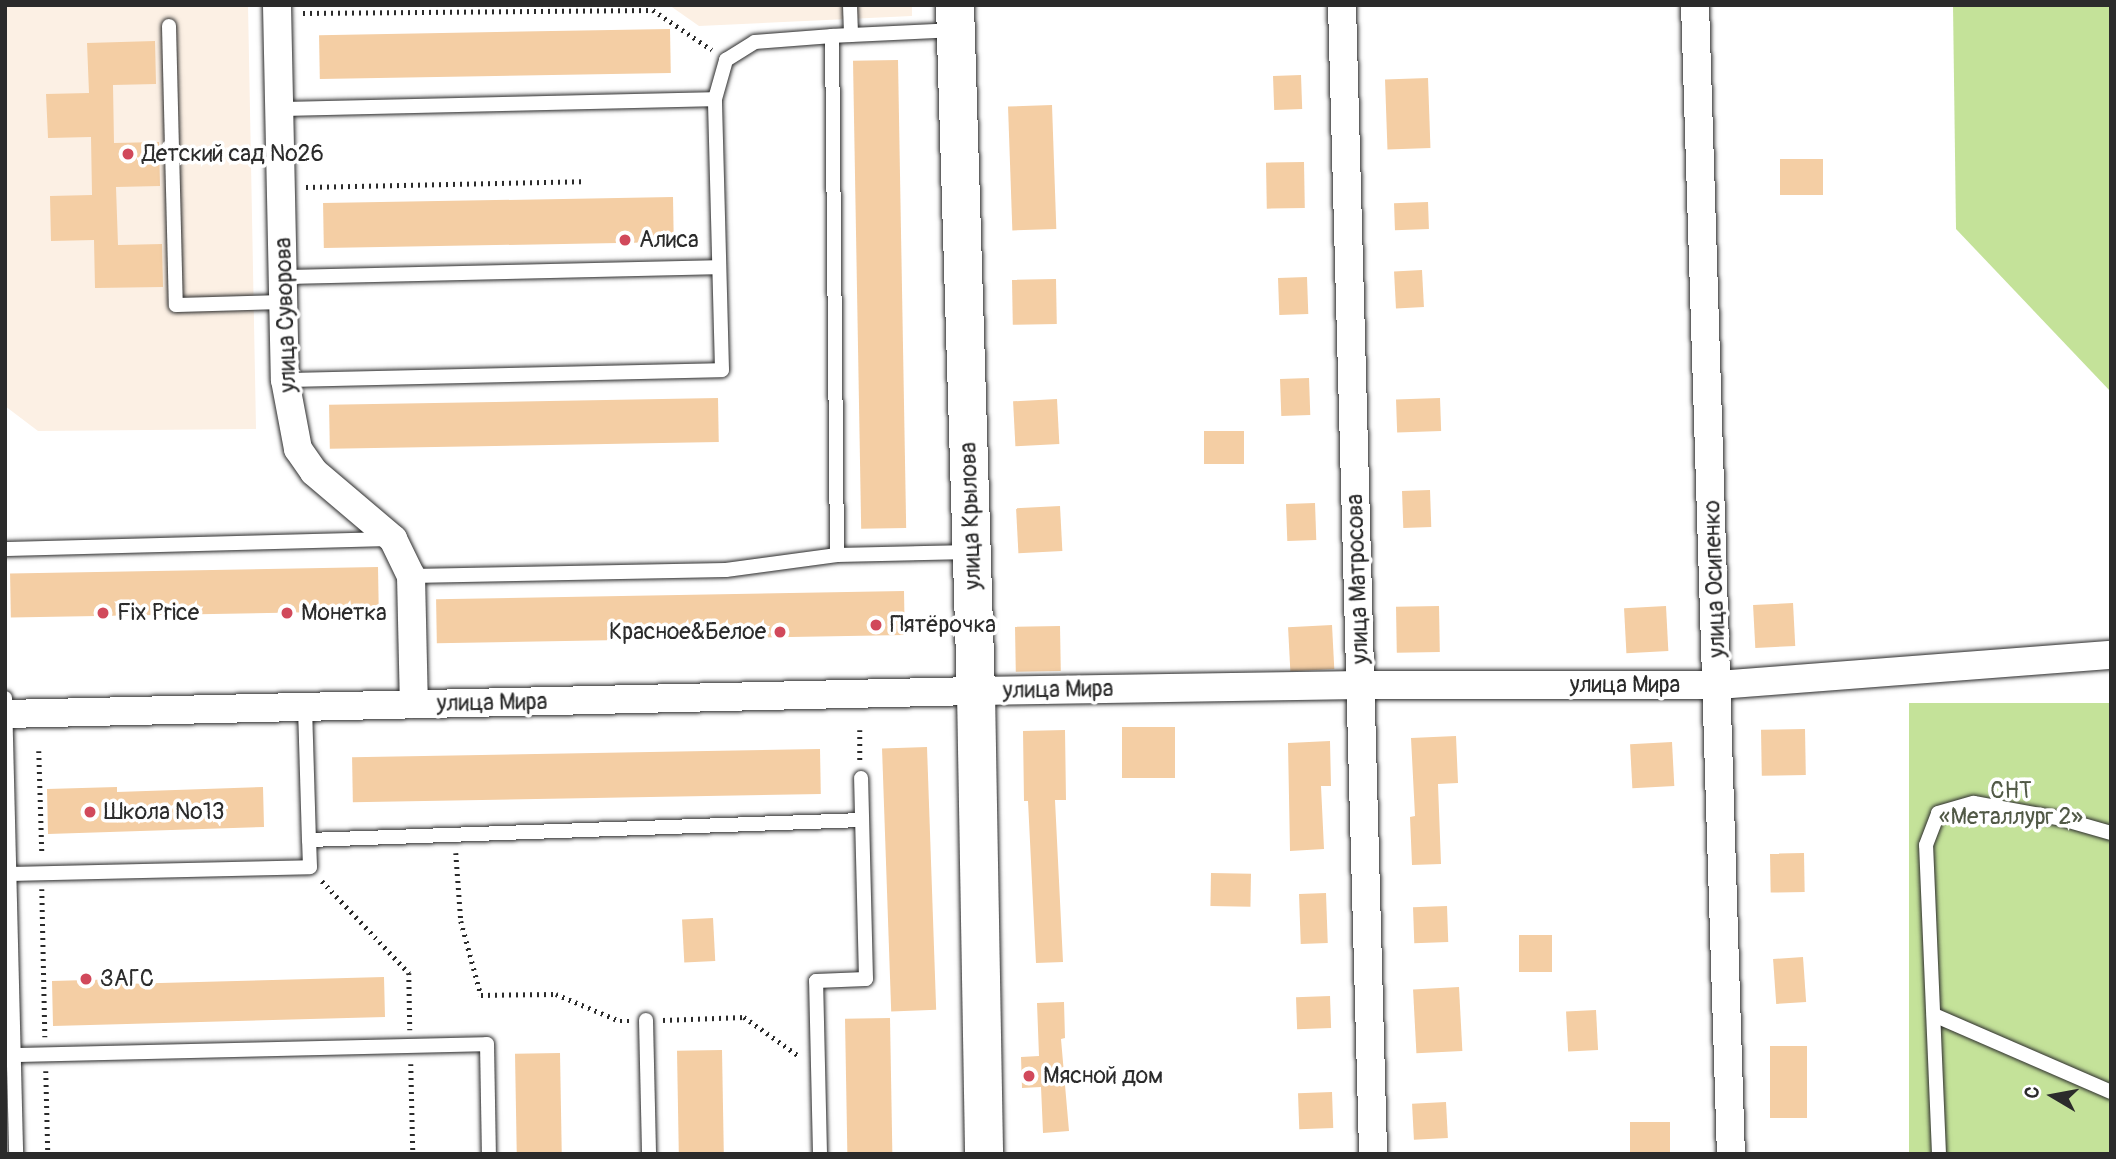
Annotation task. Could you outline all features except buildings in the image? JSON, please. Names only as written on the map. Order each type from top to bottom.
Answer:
[{"type":"main road","name":"улица Крылова","points":[[955,18],[976,691],[984,1154]]},
{"type":"street","name":"улица Матросова","points":[[1342,5],[1373,1154]]},
{"type":"street","name":"улица Осипенко","points":[[1695,5],[1719,685],[1731,1154]]},
{"type":"street","name":"улица Суворова","points":[[277,9],[285,380],[298,449],[314,472],[394,539],[411,576],[414,704]]},
{"type":"street","name":"улица Мира","points":[[5,714],[976,691],[1361,685],[1719,685],[2111,655]]},
{"type":"lane","points":[[850,5],[851,35]]},
{"type":"lane","points":[[285,380],[722,370],[715,99],[726,60],[755,41],[851,35],[955,18]]},
{"type":"lane","points":[[169,26],[176,305],[283,289],[719,267]]},
{"type":"lane","points":[[832,36],[837,555]]},
{"type":"lane","points":[[279,108],[715,99]]},
{"type":"lane","points":[[5,549],[394,539]]},
{"type":"lane","points":[[411,576],[726,570],[837,555],[972,552]]},
{"type":"lane","points":[[5,698],[8,938],[16,1154]]},
{"type":"lane","points":[[9,874],[310,867],[305,707]]},
{"type":"lane","points":[[820,1154],[816,981],[866,979],[861,778]]},
{"type":"lane","points":[[1939,1154],[1926,845],[1938,813],[1974,803],[2062,819],[2111,833]]},
{"type":"lane","points":[[309,840],[862,820]]},
{"type":"lane","points":[[1934,1015],[2111,1092]]},
{"type":"lane","points":[[646,1020],[649,1154]]},
{"type":"lane","points":[[14,1055],[487,1044],[489,1154]]},
{"type":"path","points":[[277,9],[653,10],[726,60]]},
{"type":"path","points":[[281,188],[583,181]]},
{"type":"path","points":[[860,730],[861,778]]},
{"type":"path","points":[[39,751],[48,1154]]},
{"type":"path","points":[[455,835],[461,921],[481,995],[556,994],[620,1021],[744,1017],[817,1070]]},
{"type":"path","points":[[310,867],[409,973],[413,1154]]},
{"type":"shaded area","name":"Детский сад №26","points":[[5,5],[248,5],[256,429],[38,431],[5,406]]},
{"type":"shaded area","points":[[669,5],[912,5],[912,16],[699,26]]},
{"type":"green space","points":[[1953,5],[2111,5],[2111,392],[1956,229]]},
{"type":"green space","name":"СНТ «Металлург 2»","points":[[1909,703],[2111,703],[2111,1154],[1909,1154]]},
{"type":"place","name":"Детский сад №26","points":[[128,154]]},
{"type":"place","name":"Алиса","points":[[625,240]]},
{"type":"place","name":"Fix Price","points":[[103,613]]},
{"type":"place","name":"Монетка","points":[[287,613]]},
{"type":"place","name":"Пятёрочка","points":[[876,625]]},
{"type":"place","name":"Красное&Белое","points":[[780,632]]},
{"type":"place","name":"Школа №13","points":[[90,812]]},
{"type":"place","name":"ЗАГС","points":[[86,979]]},
{"type":"place","name":"Мясной дом","points":[[1029,1076]]}]
